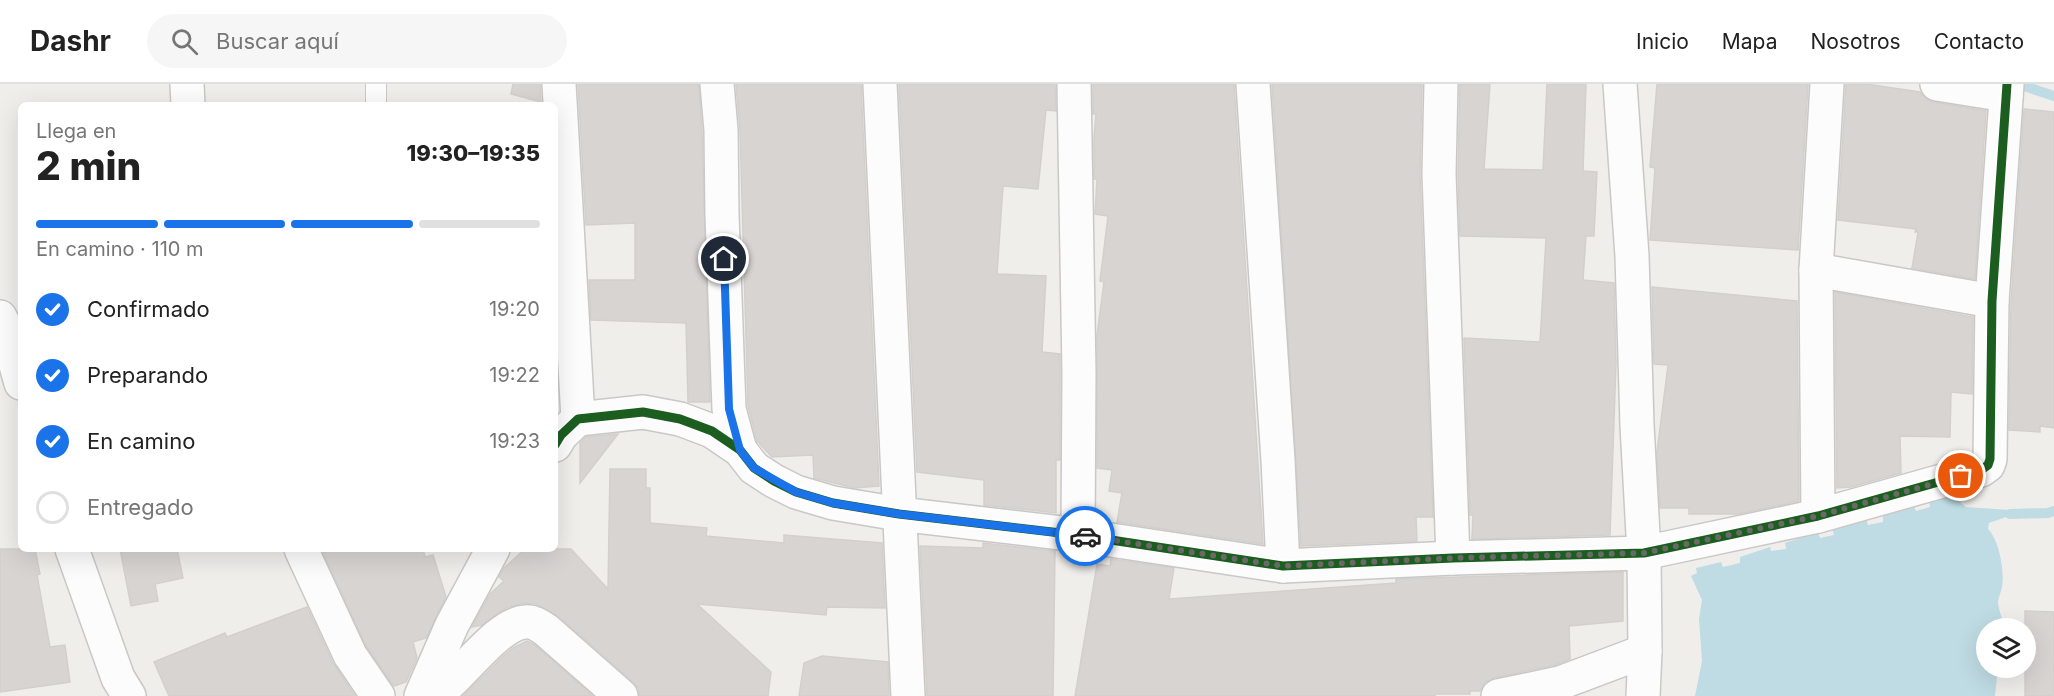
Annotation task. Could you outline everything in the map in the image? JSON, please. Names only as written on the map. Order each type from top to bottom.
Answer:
[{"type":"street","points":[[187,84],[188,102]]},
{"type":"street","points":[[559,84],[578,419]]},
{"type":"street","points":[[717,84],[721,130],[729,409],[740,450]]},
{"type":"street","points":[[880,84],[908,696]]},
{"type":"street","points":[[1074,84],[1079,373],[1078,535]]},
{"type":"street","points":[[1252,84],[1278,448],[1283,566]]},
{"type":"street","points":[[1441,84],[1438,174],[1453,558]]},
{"type":"street","points":[[1620,84],[1632,256],[1637,425],[1644,553],[1645,651],[1642,696]]},
{"type":"street","points":[[1818,516],[1816,270],[1827,84]]},
{"type":"street","points":[[558,440],[578,419],[643,412],[680,418],[712,431],[740,450],[754,468],[796,492],[833,503],[899,514],[1078,535],[1283,566],[1453,558],[1644,553],[1818,516],[1982,470],[1988,465],[1990,459],[1992,301],[2007,90],[1936,84]]},
{"type":"street","points":[[1816,270],[1992,301]]},
{"type":"street","points":[[0,317],[18,372]]},
{"type":"street","points":[[73,552],[118,678],[129,696]]},
{"type":"street","points":[[302,552],[350,655],[378,696]]},
{"type":"street","points":[[421,696],[452,624],[492,552]]},
{"type":"street","points":[[433,696],[497,637],[518,623],[527,621],[546,630],[621,696]]},
{"type":"street","points":[[1498,696],[1560,683],[1645,651]]},
{"type":"lane","points":[[376,84],[376,102]]},
{"type":"water","points":[[1950,494],[1966,507],[2010,510],[2009,516],[1989,523],[1988,529],[1995,540],[2002,565],[2002,589],[1998,601],[2002,618],[1976,618],[1976,678],[1997,678],[1995,696],[1695,696],[1702,661],[1699,619],[1702,600],[1691,576],[1697,573],[1696,568],[1721,562],[1723,567],[1740,563],[1740,557],[1770,547],[1771,551],[1786,549],[1785,543],[1818,532],[1820,538],[1834,535],[1832,528],[1866,519],[1868,525],[1883,522],[1883,514],[1913,505],[1916,511],[1930,507],[1929,500]]},
{"type":"building","points":[[513,84],[540,84],[541,102],[511,94]]},
{"type":"building","points":[[578,84],[699,84],[710,402],[688,402],[686,323],[591,320],[589,280],[635,280],[635,223],[586,225]]},
{"type":"building","points":[[736,84],[861,84],[879,486],[854,488],[814,478],[813,455],[772,457],[757,441],[748,406],[740,130]]},
{"type":"building","points":[[899,84],[1055,84],[1056,111],[1046,110],[1038,189],[1003,186],[997,274],[1046,276],[1042,352],[1060,354],[1060,460],[1056,460],[1056,513],[984,505],[984,480],[917,472]]},
{"type":"building","points":[[1093,84],[1234,84],[1263,544],[1117,522],[1122,493],[1109,491],[1112,470],[1097,468],[1097,335],[1104,282],[1100,281],[1108,216],[1095,214],[1096,114],[1093,114]]},
{"type":"building","points":[[1272,84],[1422,84],[1420,175],[1433,517],[1416,517],[1417,541],[1301,546]]},
{"type":"building","points":[[1460,84],[1490,84],[1484,169],[1543,170],[1547,84],[1586,84],[1583,171],[1597,172],[1594,236],[1586,236],[1583,280],[1614,283],[1616,363],[1610,535],[1472,539],[1473,515],[1470,515],[1464,338],[1540,342],[1546,238],[1460,236],[1458,174]]},
{"type":"building","points":[[1657,84],[1808,84],[1798,250],[1650,240],[1655,168],[1650,167]]},
{"type":"building","points":[[1846,84],[1866,84],[1920,92],[1926,99],[1933,102],[1986,111],[1975,279],[1912,268],[1918,232],[1915,232],[1916,229],[1838,220]]},
{"type":"building","points":[[2024,109],[2054,112],[2054,428],[2040,426],[2040,432],[2009,430],[2011,302]]},
{"type":"building","points":[[1652,287],[1797,301],[1799,501],[1738,514],[1689,514],[1689,508],[1660,508],[1657,452],[1668,365],[1654,364]]},
{"type":"building","points":[[1835,292],[1973,317],[1972,394],[1951,392],[1950,437],[1900,436],[1901,473],[1851,487],[1837,488]]},
{"type":"building","points":[[618,434],[580,483],[580,443],[586,437]]},
{"type":"building","points":[[610,469],[646,469],[646,488],[650,488],[650,523],[707,528],[706,536],[784,543],[784,535],[882,543],[885,608],[827,607],[826,615],[697,604],[771,672],[768,696],[639,696],[639,689],[633,682],[558,616],[536,604],[524,603],[508,607],[482,625],[472,627],[490,594],[504,581],[499,577],[504,568],[522,552],[558,552],[558,549],[571,549],[608,589]]},
{"type":"building","points":[[983,543],[1055,551],[1053,696],[927,696],[920,546],[983,548]]},
{"type":"building","points":[[0,549],[36,552],[40,574],[37,575],[50,647],[65,645],[70,682],[0,692]]},
{"type":"building","points":[[121,552],[178,552],[183,578],[155,584],[158,601],[131,606]]},
{"type":"building","points":[[424,552],[425,557],[433,555],[446,597],[426,638],[413,642],[417,658],[406,682],[394,686],[366,646],[323,553]]},
{"type":"building","points":[[1111,559],[1174,568],[1169,599],[1396,583],[1396,579],[1623,572],[1623,621],[1569,626],[1570,659],[1555,665],[1494,678],[1485,682],[1480,691],[1470,691],[1470,694],[1435,694],[1435,696],[1075,696],[1097,564],[1110,566]]},
{"type":"building","points":[[307,607],[333,663],[355,696],[169,696],[154,662],[225,633],[227,637]]},
{"type":"building","points":[[2025,611],[2054,612],[2054,696],[2025,696],[2025,678],[2036,678],[2036,618],[2025,618]]},
{"type":"building","points":[[527,641],[535,645],[593,696],[463,696],[503,656]]},
{"type":"building","points":[[822,656],[888,662],[889,696],[799,696],[804,663]]},
{"type":"waterway","points":[[2021,85],[2054,96]]},
{"type":"waterway","points":[[2010,514],[2054,511]]},
{"type":"cycle path","points":[[558,440],[578,419],[643,412],[680,419],[712,431],[740,450],[754,468],[774,481],[796,492],[833,503],[899,514],[1078,535],[1283,566],[1453,558],[1644,553],[1818,516],[1981,470],[1988,465],[1990,459],[1992,301],[2007,84]]},
{"type":"way so far","points":[[1085,536],[1283,566],[1453,558],[1644,553],[1818,516],[1961,476]]},
{"type":"route","points":[[724,259],[729,409],[740,450],[754,468],[796,492],[833,503],[899,514],[1085,536]]}]
